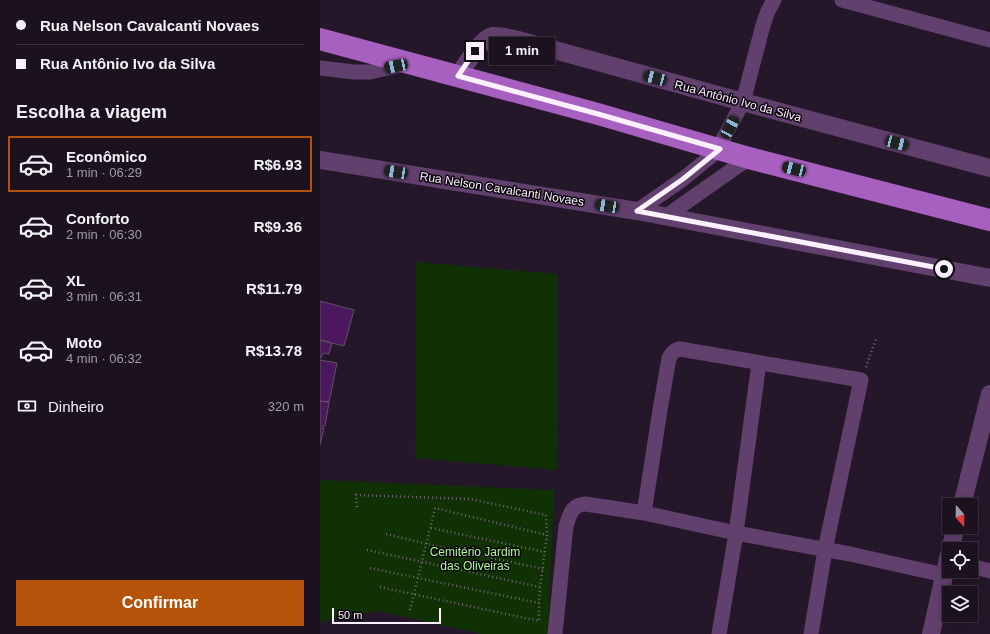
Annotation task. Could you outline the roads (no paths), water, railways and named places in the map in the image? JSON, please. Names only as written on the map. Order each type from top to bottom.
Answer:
[{"type":"main road","points":[[320,40],[598,114],[749,158],[990,220]]},
{"type":"street","points":[[637,211],[683,179],[720,149],[723,139],[743,102],[762,25],[774,0]]},
{"type":"street","points":[[842,0],[990,40]]},
{"type":"street","name":"Rua Antônio Ivo da Silva","points":[[458,76],[480,45],[489,37],[499,36],[990,168]]},
{"type":"street","points":[[320,68],[354,72],[370,72],[409,63]]},
{"type":"street","points":[[665,217],[749,158]]},
{"type":"street","name":"Rua Nelson Cavalcanti Novaes","points":[[320,160],[637,211],[990,278]]},
{"type":"street","points":[[644,513],[669,358],[672,352],[680,349],[861,380],[824,550],[811,634]]},
{"type":"street","points":[[719,634],[736,533],[759,363]]},
{"type":"street","points":[[964,498],[990,394]]},
{"type":"street","points":[[555,634],[566,526],[569,516],[574,508],[580,505],[586,504],[644,513],[736,533],[850,554],[942,559]]},
{"type":"street","points":[[978,568],[990,571]]},
{"type":"street","points":[[931,634],[944,578]]},
{"type":"park label","name":"Cemitério Jardim das Oliveiras","points":[[475,559]]}]
